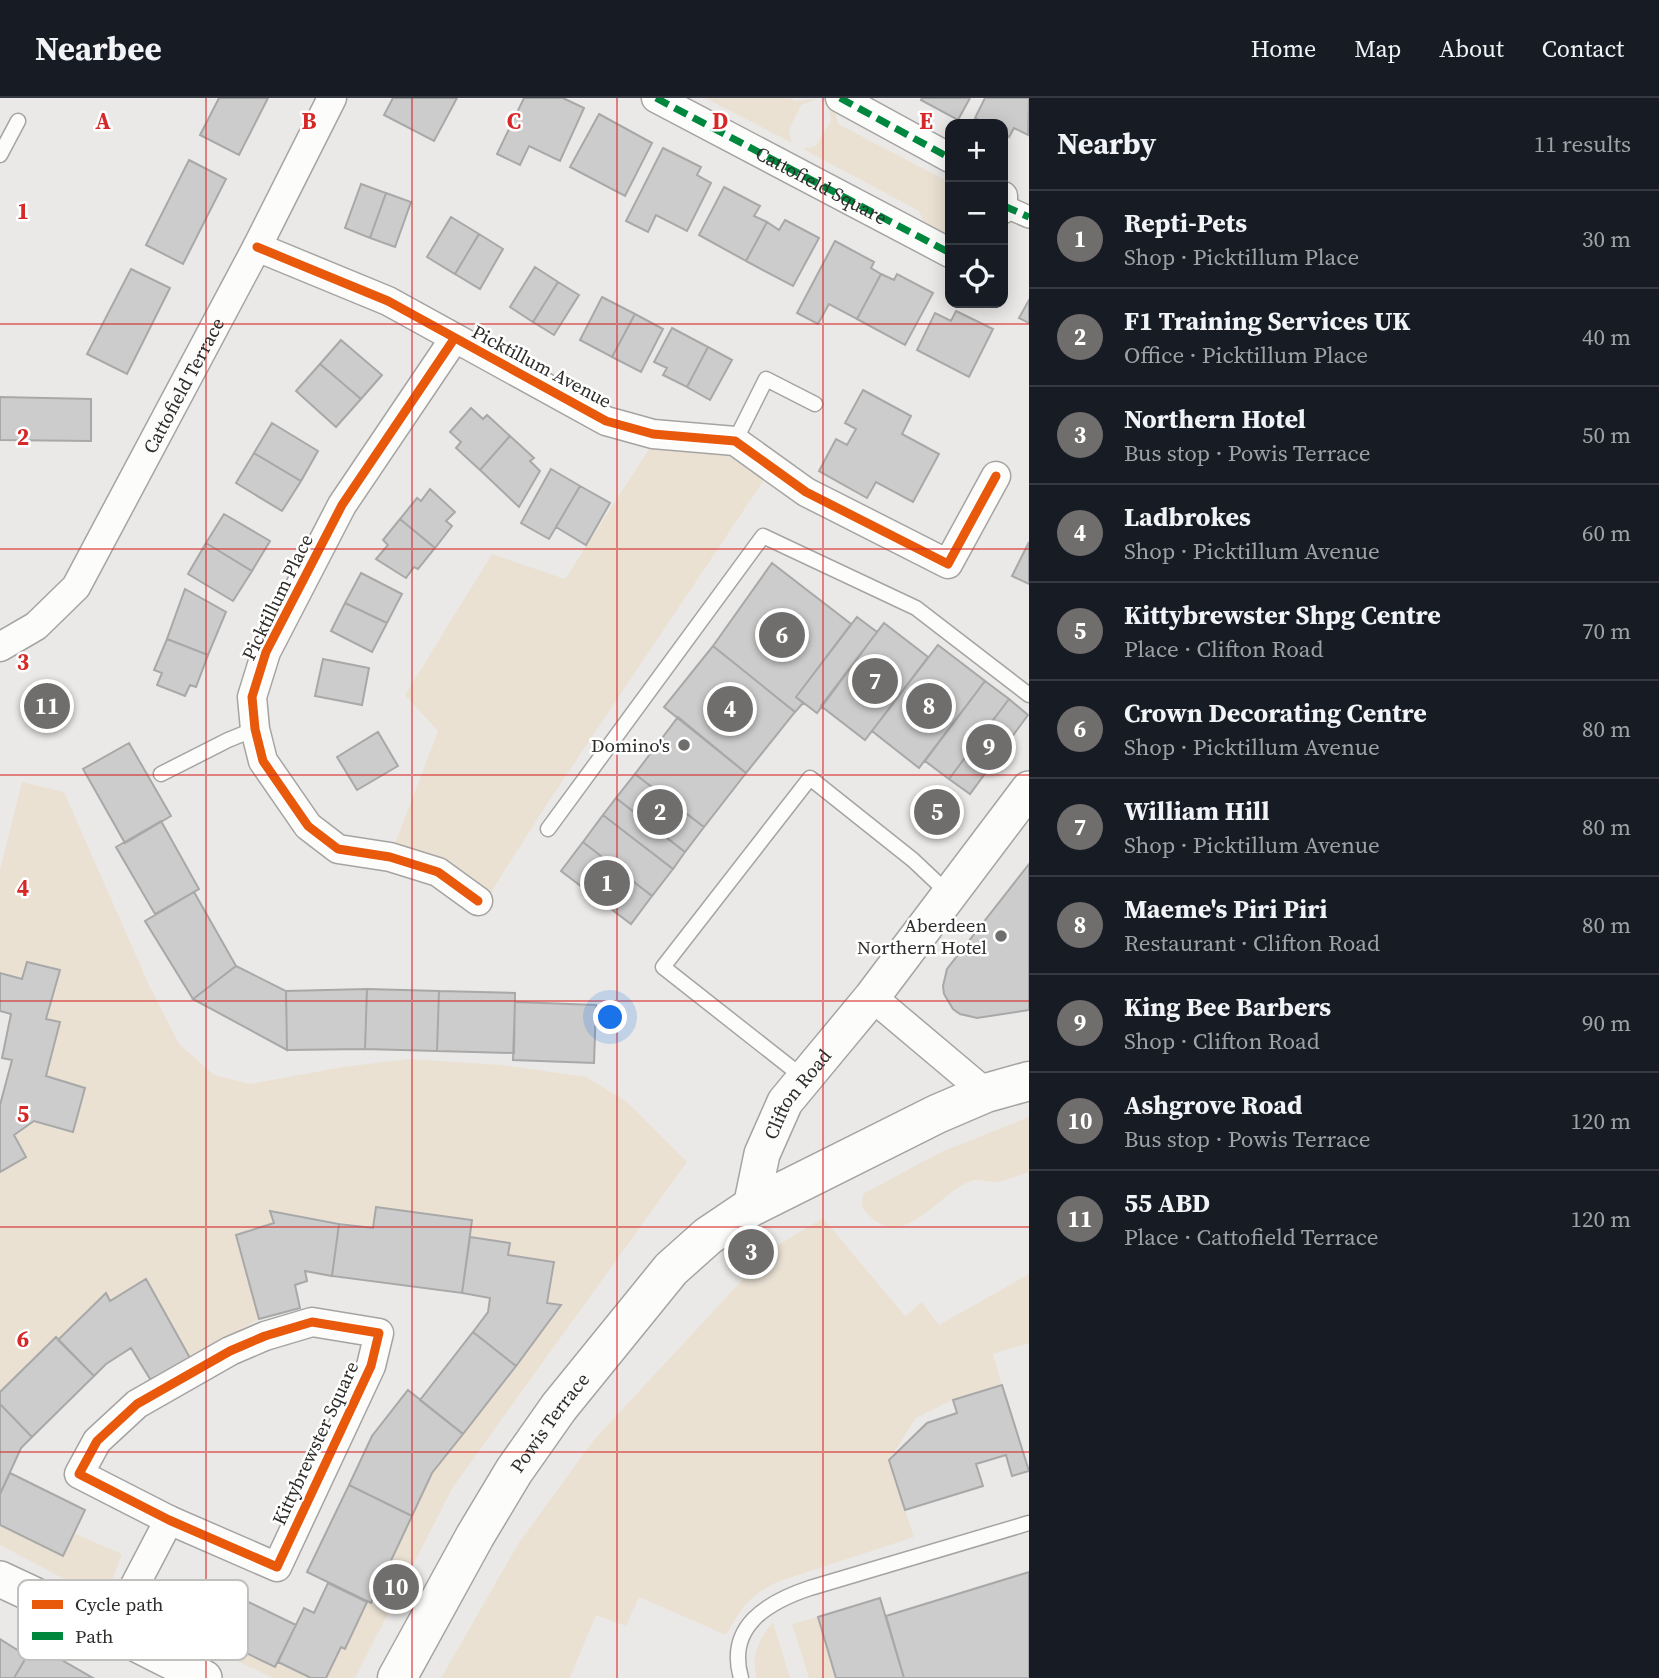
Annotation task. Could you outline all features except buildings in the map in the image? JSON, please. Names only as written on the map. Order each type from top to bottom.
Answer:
[{"type":"main road","name":"Powis Terrace","points":[[397,1678],[514,1471],[559,1407],[671,1269],[716,1230],[751,1207],[882,1140],[986,1093],[1029,1080]]},
{"type":"street","name":"Cattofield Terrace","points":[[0,647],[36,626],[76,587],[257,247],[332,98]]},
{"type":"street","name":"Cattofield Square","points":[[656,98],[945,250]]},
{"type":"street","points":[[840,98],[945,155]]},
{"type":"street","name":"Picktillum Avenue","points":[[257,247],[388,301],[454,340],[606,421],[653,434],[735,441]]},
{"type":"street","name":"Picktillum Place","points":[[454,340],[342,505],[266,652],[252,697],[255,729],[263,761],[308,825],[338,849],[390,857],[438,872],[478,901]]},
{"type":"street","points":[[735,441],[806,492],[948,564],[996,476]]},
{"type":"street","name":"Clifton Road","points":[[751,1207],[762,1154],[785,1102],[872,997],[1029,789]]},
{"type":"street","points":[[872,997],[986,1093]]},
{"type":"street","name":"Kittybrewster Square","points":[[312,1322],[379,1333],[372,1366],[276,1567],[169,1520],[79,1474],[97,1441],[137,1404],[230,1351],[265,1336],[312,1322]]},
{"type":"street","points":[[138,1580],[169,1520]]},
{"type":"street","points":[[0,1579],[18,1587]]},
{"type":"street","points":[[167,1660],[202,1678]]},
{"type":"lane","points":[[0,155],[18,121]]},
{"type":"lane","points":[[735,441],[766,379],[815,404]]},
{"type":"lane","points":[[548,829],[763,536],[916,608],[1029,695]]},
{"type":"lane","points":[[162,774],[255,729]]},
{"type":"lane","points":[[805,1078],[663,967],[810,778],[913,860],[950,895]]},
{"type":"lane","points":[[741,1678],[738,1658],[742,1638],[753,1619],[777,1600],[1029,1523]]},
{"type":"shaded area","points":[[705,98],[790,98],[795,101],[817,99],[801,105],[789,130],[792,143]]},
{"type":"shaded area","points":[[828,104],[834,107],[838,124],[945,180],[945,236],[925,225],[919,211],[803,149],[816,146],[831,120]]},
{"type":"shaded area","points":[[653,443],[732,445],[768,474],[543,810],[485,902],[393,849],[438,731],[405,695],[492,554],[565,579]]},
{"type":"shaded area","points":[[22,782],[64,792],[149,985],[179,1044],[214,1075],[250,1084],[343,1067],[408,1059],[502,1065],[586,1077],[626,1101],[687,1162],[453,1487],[355,1678],[326,1678],[341,1647],[345,1648],[367,1602],[371,1603],[432,1473],[561,1306],[547,1303],[554,1262],[508,1255],[510,1243],[470,1237],[472,1220],[376,1207],[373,1228],[271,1211],[274,1223],[259,1319],[190,1358],[146,1280],[110,1301],[105,1294],[0,1392],[0,1172],[25,1157],[14,1135],[85,1088],[46,1076],[60,1023],[46,1019],[59,970],[27,962],[22,979],[0,973],[0,870]]},
{"type":"shaded area","points":[[1029,1117],[1029,1172],[998,1182],[971,1181],[917,1219],[904,1225],[890,1227],[876,1221],[862,1207],[863,1194],[941,1152]]},
{"type":"shaded area","points":[[823,1218],[905,1316],[922,1302],[939,1325],[1029,1274],[1029,1343],[993,1354],[1002,1385],[953,1400],[916,1418],[889,1460],[914,1537],[777,1582],[746,1604],[726,1635],[639,1597],[626,1626],[596,1615],[570,1678],[441,1678],[518,1544],[593,1441],[770,1250]]},
{"type":"shaded area","points":[[0,1525],[73,1533],[122,1554],[113,1578],[66,1580],[0,1545]]},
{"type":"shaded area","points":[[818,1617],[836,1678],[809,1678],[792,1624]]},
{"type":"shaded area","points":[[773,1622],[790,1678],[757,1678],[757,1648]]},
{"type":"shaded area","points":[[248,1654],[275,1667],[278,1662],[311,1678],[273,1678],[235,1660],[248,1660]]},
{"type":"marked path","points":[[656,98],[945,250]]},
{"type":"marked path","points":[[840,98],[945,155]]},
{"type":"marked path","points":[[1008,208],[1029,217]]},
{"type":"cycle path","points":[[257,247],[388,301],[606,421],[653,434],[735,441],[806,492],[948,564],[996,476]]},
{"type":"cycle path","points":[[454,339],[342,505],[266,652],[252,697],[255,729],[263,761],[308,826],[338,849],[390,857],[438,872],[478,901]]},
{"type":"cycle path","points":[[312,1322],[379,1333],[371,1366],[277,1567],[169,1520],[79,1474],[97,1441],[137,1404],[230,1351],[265,1336],[312,1322]]},
{"type":"place","name":"Crown Decorating Centre","points":[[782,635]]},
{"type":"place","name":"William Hill","points":[[875,681]]},
{"type":"place","name":"55 ABD","points":[[47,706]]},
{"type":"place","name":"Maeme's Piri Piri","points":[[929,706]]},
{"type":"place","name":"Ladbrokes","points":[[730,709]]},
{"type":"place","name":"Domino's","points":[[684,745]]},
{"type":"place","name":"King Bee Barbers","points":[[989,747]]},
{"type":"place","name":"F1 Training Services UK","points":[[660,812]]},
{"type":"place","name":"Kittybrewster Shpg Centre","points":[[937,812]]},
{"type":"place","name":"Repti-Pets","points":[[607,883]]},
{"type":"place","name":"Aberdeen Northern Hotel","points":[[1001,936]]},
{"type":"place","name":"Northern Hotel","points":[[751,1252]]},
{"type":"place","name":"Ashgrove Road","points":[[396,1587]]}]
